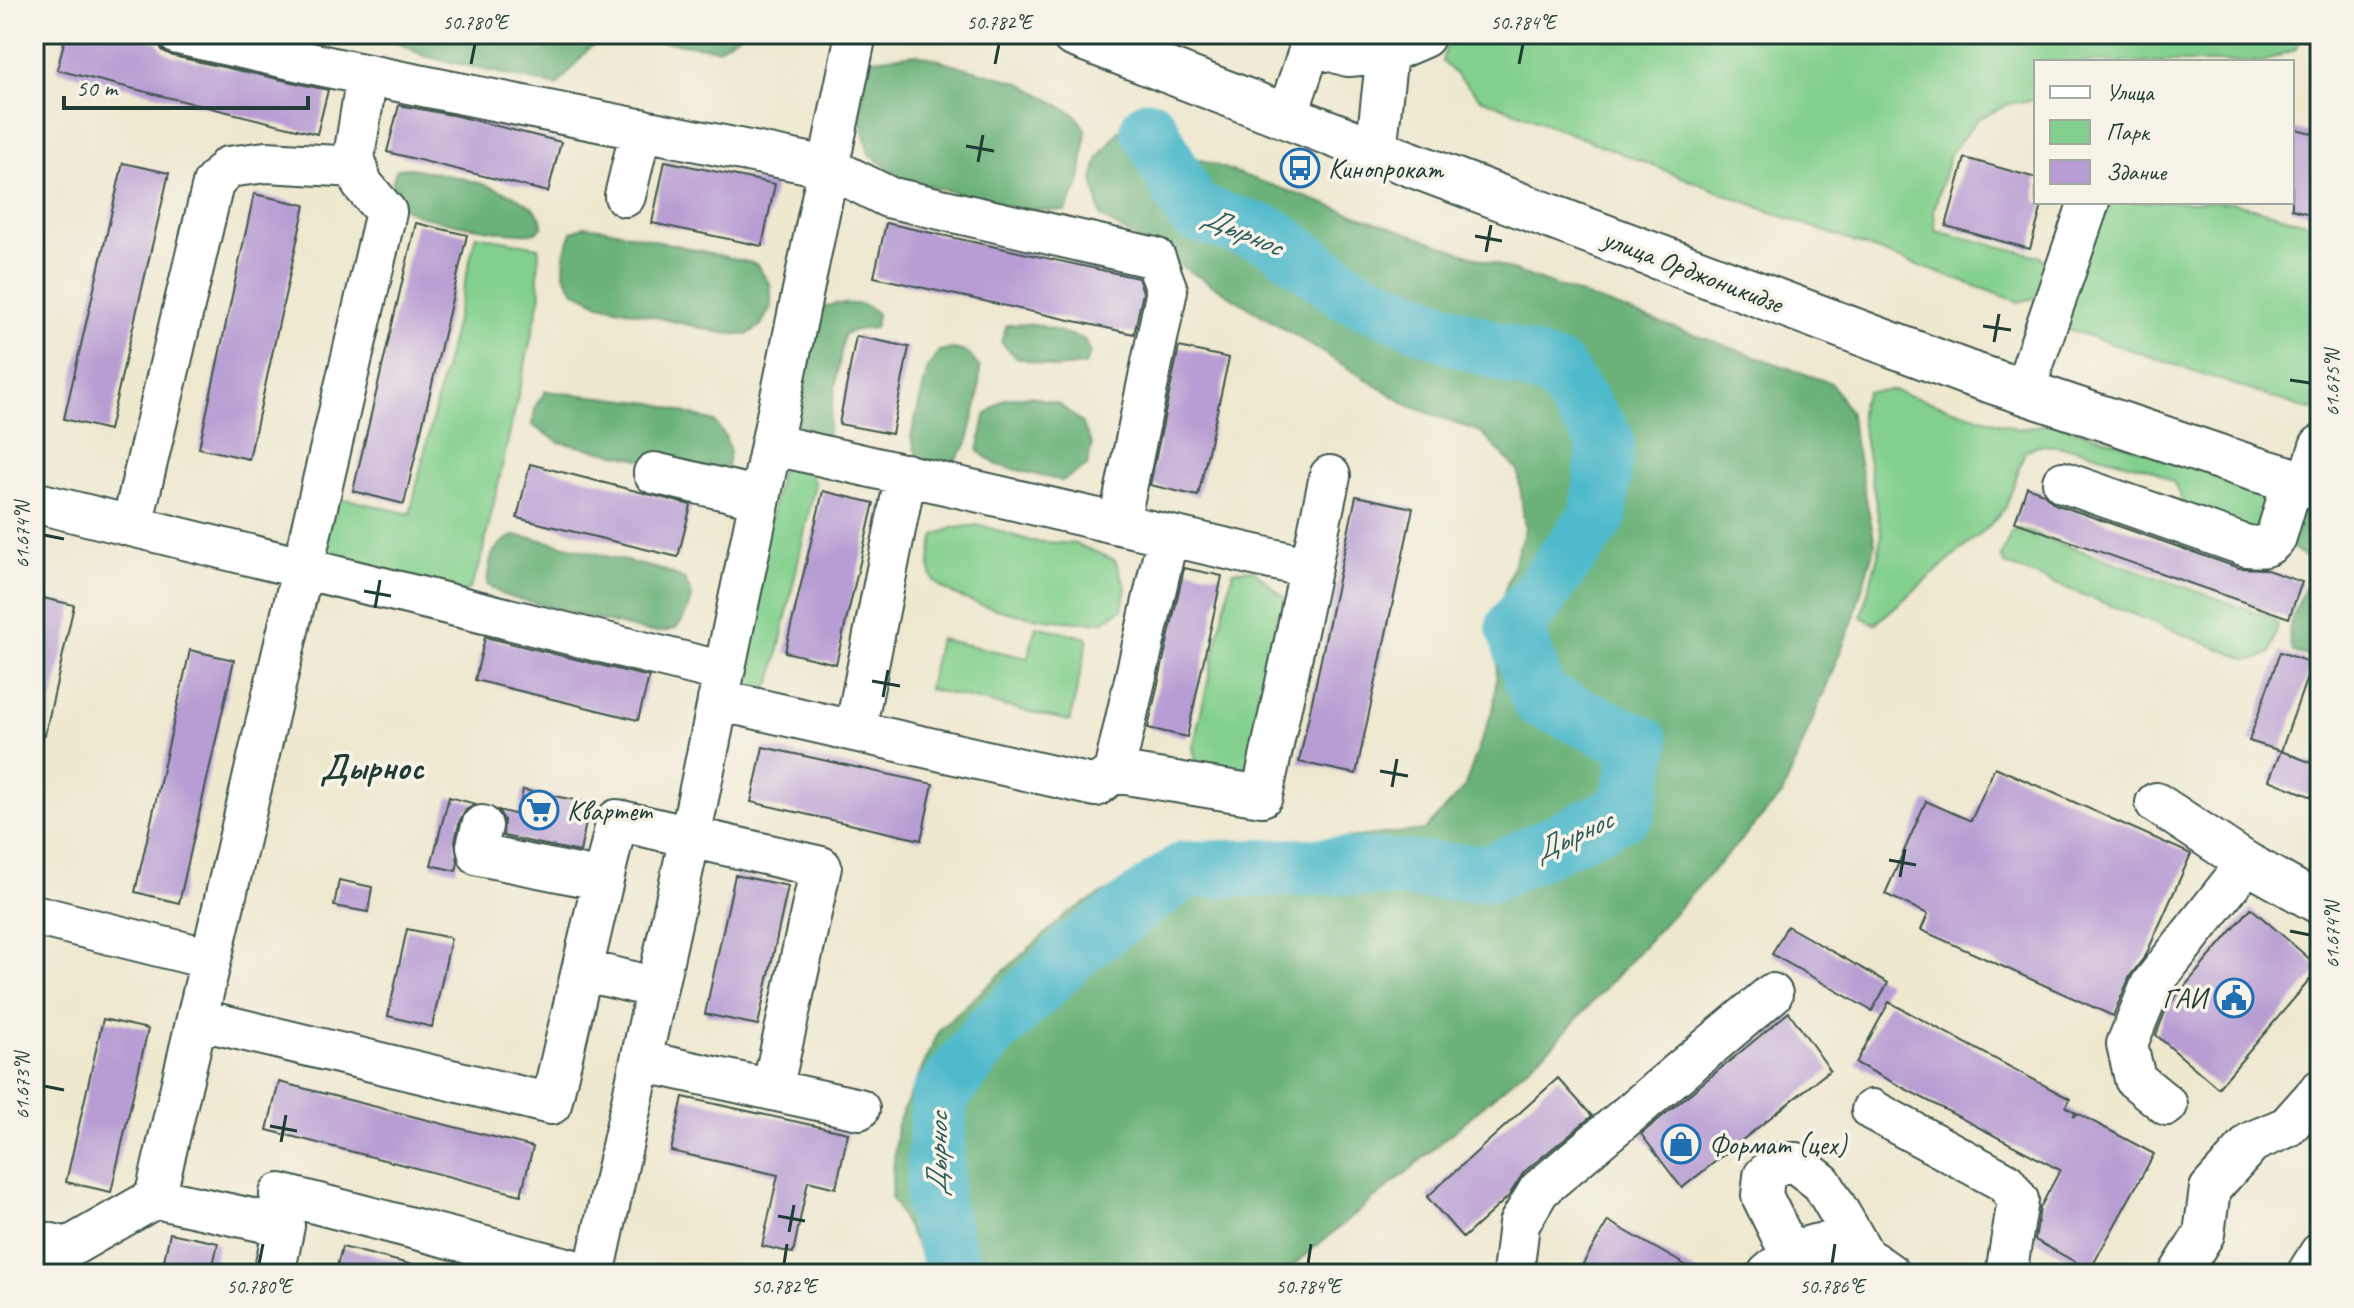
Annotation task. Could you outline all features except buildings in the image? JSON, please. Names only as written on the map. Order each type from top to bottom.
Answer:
[{"type":"main road","name":"улица Орджоникидзе","points":[[1073,34],[1965,372],[2310,475]]},
{"type":"street","points":[[178,34],[347,59],[641,129],[828,167],[888,197],[1155,258],[1167,290],[1119,523]]},
{"type":"street","points":[[274,1274],[284,1226],[280,1194],[592,1274],[690,837],[856,34]]},
{"type":"street","points":[[1287,116],[1308,40],[1348,56],[1387,53],[1425,34]]},
{"type":"street","points":[[1376,151],[1387,53]]},
{"type":"street","points":[[155,1198],[386,212],[362,184],[354,157],[347,59]]},
{"type":"street","points":[[625,196],[641,129]]},
{"type":"street","points":[[132,525],[213,184],[228,167],[266,162],[357,167]]},
{"type":"street","points":[[2024,391],[2088,204]]},
{"type":"street","points":[[771,444],[1311,568]]},
{"type":"street","points":[[654,473],[760,498]]},
{"type":"street","points":[[855,731],[906,474]]},
{"type":"street","points":[[2063,482],[2247,546],[2264,547],[2276,537],[2310,475]]},
{"type":"street","points":[[1114,772],[1262,796],[1330,476]]},
{"type":"street","points":[[34,502],[302,567],[721,686],[855,731],[1096,786],[1114,772],[1168,535]]},
{"type":"street","points":[[2156,803],[2247,863],[2320,904]]},
{"type":"street","points":[[197,1019],[551,1104],[617,820],[821,867],[772,1090]]},
{"type":"street","points":[[482,826],[477,846],[479,855],[603,880]]},
{"type":"street","points":[[2167,1105],[2135,1079],[2127,1044],[2151,985],[2247,863]]},
{"type":"street","points":[[34,915],[211,959]]},
{"type":"street","points":[[582,970],[657,988]]},
{"type":"street","points":[[1513,1274],[1519,1224],[1539,1190],[1772,994]]},
{"type":"street","points":[[641,1061],[859,1109]]},
{"type":"street","points":[[2179,1274],[2204,1234],[2210,1189],[2252,1142],[2287,1127],[2320,1090]]},
{"type":"street","points":[[1872,1110],[2005,1182],[2018,1200],[2006,1274]]},
{"type":"street","points":[[1778,1163],[1796,1163],[1822,1183],[1877,1265],[1845,1245],[1820,1243],[1798,1250],[1780,1264],[1762,1196],[1764,1176],[1778,1163]]},
{"type":"street","points":[[34,1240],[68,1248],[155,1198],[284,1226]]},
{"type":"street","points":[[2307,1274],[2320,1253]]},
{"type":"green space","points":[[384,34],[740,34],[718,49],[614,35],[589,48],[557,86],[424,56]]},
{"type":"green space","points":[[1450,34],[2298,34],[2300,37],[2296,49],[2268,60],[2034,60],[2034,99],[2009,104],[1978,119],[1950,154],[1934,210],[1936,231],[2039,256],[2047,264],[2046,280],[2035,298],[2019,302],[1771,212],[1480,98],[1442,61]]},
{"type":"green space","points":[[917,54],[1021,83],[1076,115],[1086,131],[1080,184],[1065,211],[1019,209],[902,179],[869,154],[860,118],[864,79],[872,59]]},
{"type":"green space","points":[[1119,131],[1831,383],[1849,411],[1875,544],[1852,623],[1782,795],[1553,1045],[1408,1171],[1282,1274],[929,1274],[891,1197],[897,1124],[940,1029],[1068,913],[1171,855],[1425,830],[1464,788],[1494,706],[1502,599],[1525,529],[1518,470],[1480,432],[1410,406],[1101,217],[1093,179],[1099,157]]},
{"type":"green space","points":[[410,168],[465,179],[509,194],[527,203],[539,215],[542,228],[531,233],[505,232],[412,213],[396,199],[393,185],[397,169]]},
{"type":"green space","points":[[2100,204],[2239,204],[2320,227],[2320,408],[2310,410],[2062,327]]},
{"type":"green space","points":[[584,226],[756,264],[771,286],[771,307],[761,325],[747,335],[723,333],[600,304],[574,291],[564,274],[565,252],[572,232]]},
{"type":"green space","points":[[476,235],[538,247],[541,294],[480,564],[470,588],[460,595],[326,562],[326,524],[330,507],[340,500],[410,514]]},
{"type":"green space","points":[[835,304],[863,305],[877,314],[875,328],[844,334],[827,437],[790,429],[812,316],[821,308]]},
{"type":"green space","points":[[1034,324],[1084,339],[1090,353],[1085,365],[1056,368],[1016,357],[1001,342],[1007,325]]},
{"type":"green space","points":[[955,349],[968,353],[980,368],[978,400],[967,445],[953,462],[932,462],[917,456],[911,437],[928,368],[939,351]]},
{"type":"green space","points":[[1891,390],[2018,429],[2055,423],[2275,491],[2259,533],[2184,504],[2174,483],[2153,470],[2078,449],[2038,445],[2025,451],[2006,507],[1989,526],[1875,624],[1861,617],[1879,552],[1881,531],[1860,415],[1867,392]]},
{"type":"green space","points":[[546,391],[654,403],[715,422],[725,436],[730,452],[727,466],[701,472],[559,442],[532,425],[536,405]]},
{"type":"green space","points":[[1030,396],[1059,404],[1082,423],[1092,444],[1087,466],[1062,481],[997,465],[978,451],[985,416],[1004,399]]},
{"type":"green space","points":[[783,460],[809,473],[815,484],[772,681],[762,693],[733,688]]},
{"type":"green space","points":[[2297,501],[2320,503],[2320,660],[2293,652],[2289,640],[2292,618],[2309,572],[2309,560],[2289,545]]},
{"type":"green space","points":[[980,525],[1031,541],[1076,544],[1115,560],[1126,587],[1122,609],[1101,621],[1038,618],[984,606],[942,588],[932,577],[930,567],[935,535],[953,528]]},
{"type":"green space","points":[[2020,529],[2271,617],[2278,624],[2271,653],[2256,660],[2246,659],[2005,564],[2001,557],[2011,532]]},
{"type":"green space","points":[[514,536],[534,538],[666,571],[684,579],[692,596],[685,615],[671,630],[644,631],[503,595],[487,585],[489,569],[495,550]]},
{"type":"green space","points":[[1252,569],[1285,598],[1260,746],[1244,767],[1196,762],[1193,747],[1233,571]]},
{"type":"green space","points":[[1036,626],[1088,638],[1070,721],[928,689],[939,639],[1028,658]]},
{"type":"waterway","name":"Дырнос","points":[[955,1274],[934,1204],[939,1098],[989,1034],[1076,949],[1185,870],[1345,866],[1489,874],[1627,810],[1641,744],[1539,698],[1515,627],[1598,516],[1606,441],[1558,372],[1451,335],[1351,294],[1272,236],[1193,212],[1149,129]]},
{"type":"place","name":"Кинопрокат","points":[[1300,168]]},
{"type":"place","name":"Квартет","points":[[539,810]]},
{"type":"place","name":"ГАИ","points":[[2234,998]]},
{"type":"place","name":"Формат (цех)","points":[[1681,1144]]},
{"type":"district","name":"Дырнос","points":[[372,766]]}]
